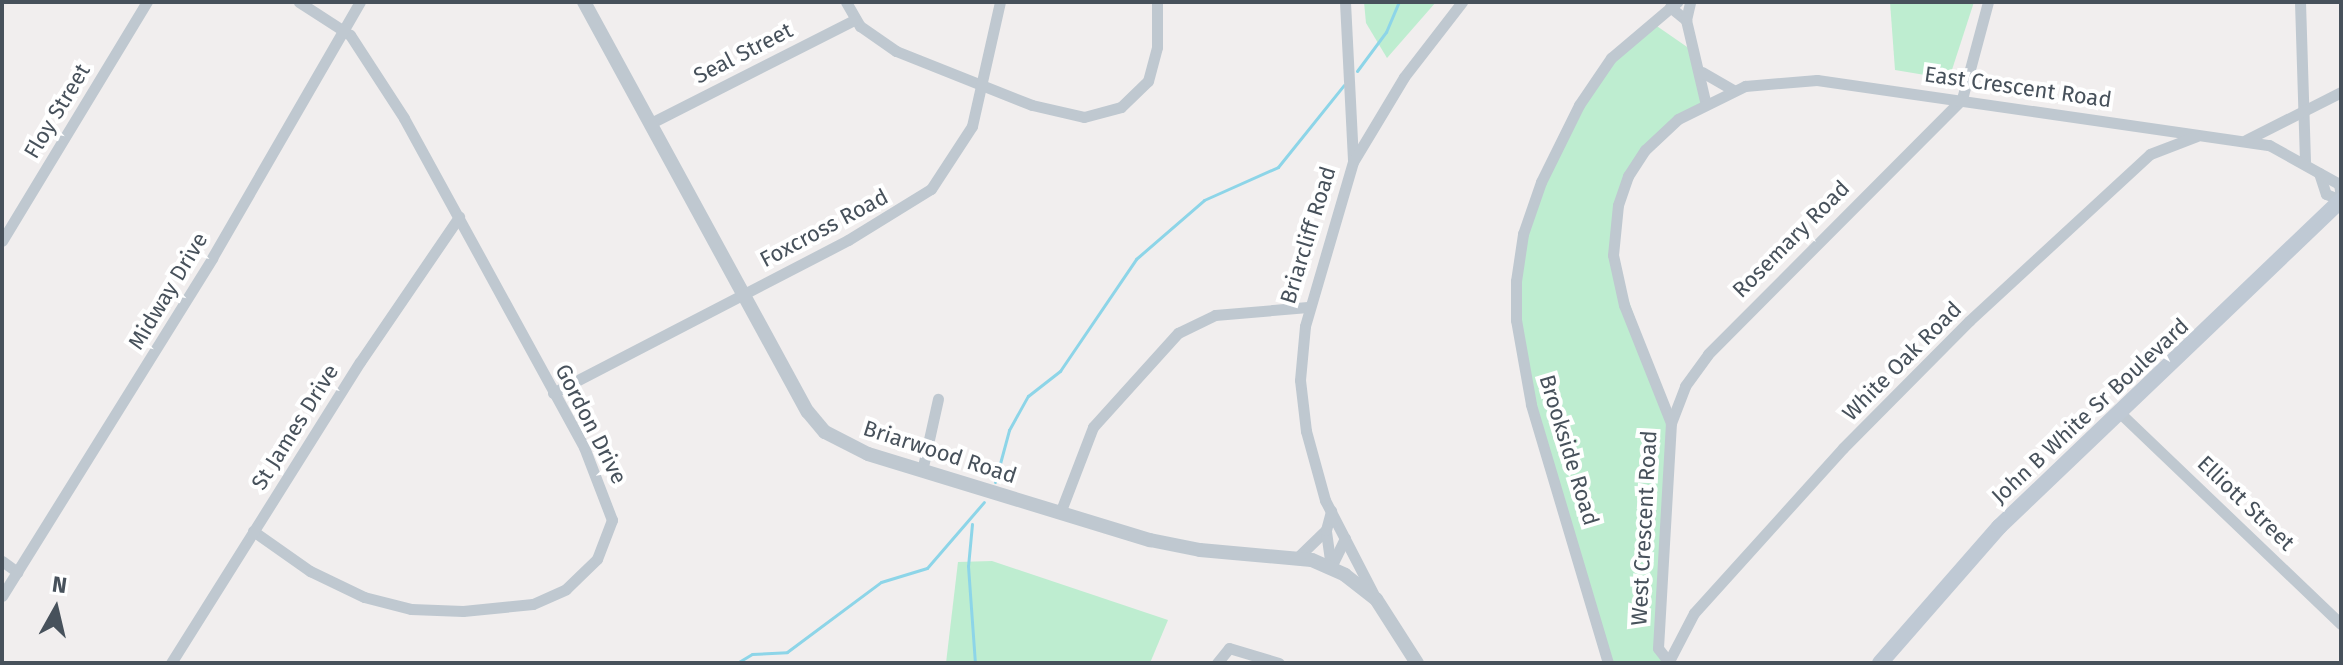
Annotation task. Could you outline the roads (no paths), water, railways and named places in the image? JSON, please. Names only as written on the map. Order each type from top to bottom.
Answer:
[{"type":"main road","name":"John B White Sr Boulevard","points":[[1880,663],[1971,557],[2341,199]]},
{"type":"street","name":"Floy Street","points":[[2,241],[147,2]]},
{"type":"street","name":"Gordon Drive","points":[[253,531],[310,571],[395,606],[489,610],[550,598],[589,569],[604,548],[612,520],[598,475],[404,118],[344,30],[299,2]]},
{"type":"street","name":"Midway Drive","points":[[2,596],[212,258],[360,2]]},
{"type":"street","name":"Briarwood Road","points":[[584,2],[746,292],[814,421],[845,445],[1175,546],[1299,556],[1331,567],[1376,599]]},
{"type":"street","points":[[846,2],[854,20],[896,51],[985,87],[1075,117],[1121,107],[1140,91],[1152,70],[1157,2]]},
{"type":"street","name":"Foxcross Road","points":[[553,393],[892,216],[931,189],[966,139],[985,87],[1000,2]]},
{"type":"street","points":[[1345,2],[1353,162]]},
{"type":"street","name":"Briarcliff Road","points":[[1417,663],[1376,599],[1331,511],[1303,420],[1300,380],[1308,307],[1353,162],[1404,77],[1462,2]]},
{"type":"street","points":[[1690,2],[1686,20],[1702,72],[1705,101]]},
{"type":"street","points":[[1962,99],[1988,2]]},
{"type":"street","points":[[2300,2],[2305,161]]},
{"type":"street","name":"Brookside Road","points":[[1608,663],[1531,404],[1516,320],[1516,281],[1523,234],[1565,130],[1611,58],[1674,4],[1686,20]]},
{"type":"street","name":"Seal Street","points":[[651,123],[854,20]]},
{"type":"street","points":[[1702,72],[1733,90]]},
{"type":"street","name":"East Crescent Road","points":[[1705,101],[1733,90],[1793,79],[1962,99],[2245,140],[2305,161],[2339,184],[2341,199]]},
{"type":"street","points":[[2245,140],[2302,115],[2341,92]]},
{"type":"street","name":"Rosemary Road","points":[[1671,423],[1685,386],[1708,354],[1962,99]]},
{"type":"street","name":"West Crescent Road","points":[[1668,662],[1658,648],[1671,423],[1615,275],[1615,221],[1628,176],[1645,150],[1705,101]]},
{"type":"street","name":"White Oak Road","points":[[1668,662],[1694,613],[1843,448],[1969,321],[2150,154],[2205,134]]},
{"type":"street","name":"St James Drive","points":[[171,663],[253,531],[459,217]]},
{"type":"street","points":[[1060,513],[1093,427],[1178,333],[1215,315],[1308,307]]},
{"type":"street","points":[[922,471],[938,399]]},
{"type":"street","name":"Elliott Street","points":[[2121,414],[2341,624]]},
{"type":"street","points":[[1331,511],[1326,530],[1331,567]]},
{"type":"street","points":[[1299,556],[1326,530]]},
{"type":"street","points":[[1331,567],[1345,538]]},
{"type":"street","points":[[2,561],[17,572]]},
{"type":"street","points":[[1217,663],[1225,649],[1279,663]]},
{"type":"waterway","points":[[1357,71],[1386,32],[1399,2]]},
{"type":"waterway","points":[[995,482],[1009,430],[1028,396],[1060,371],[1136,259],[1204,200],[1278,167],[1344,85]]},
{"type":"waterway","points":[[737,663],[752,654],[787,652],[881,582],[927,568],[984,502]]},
{"type":"waterway","points":[[972,524],[968,566],[975,663]]}]
